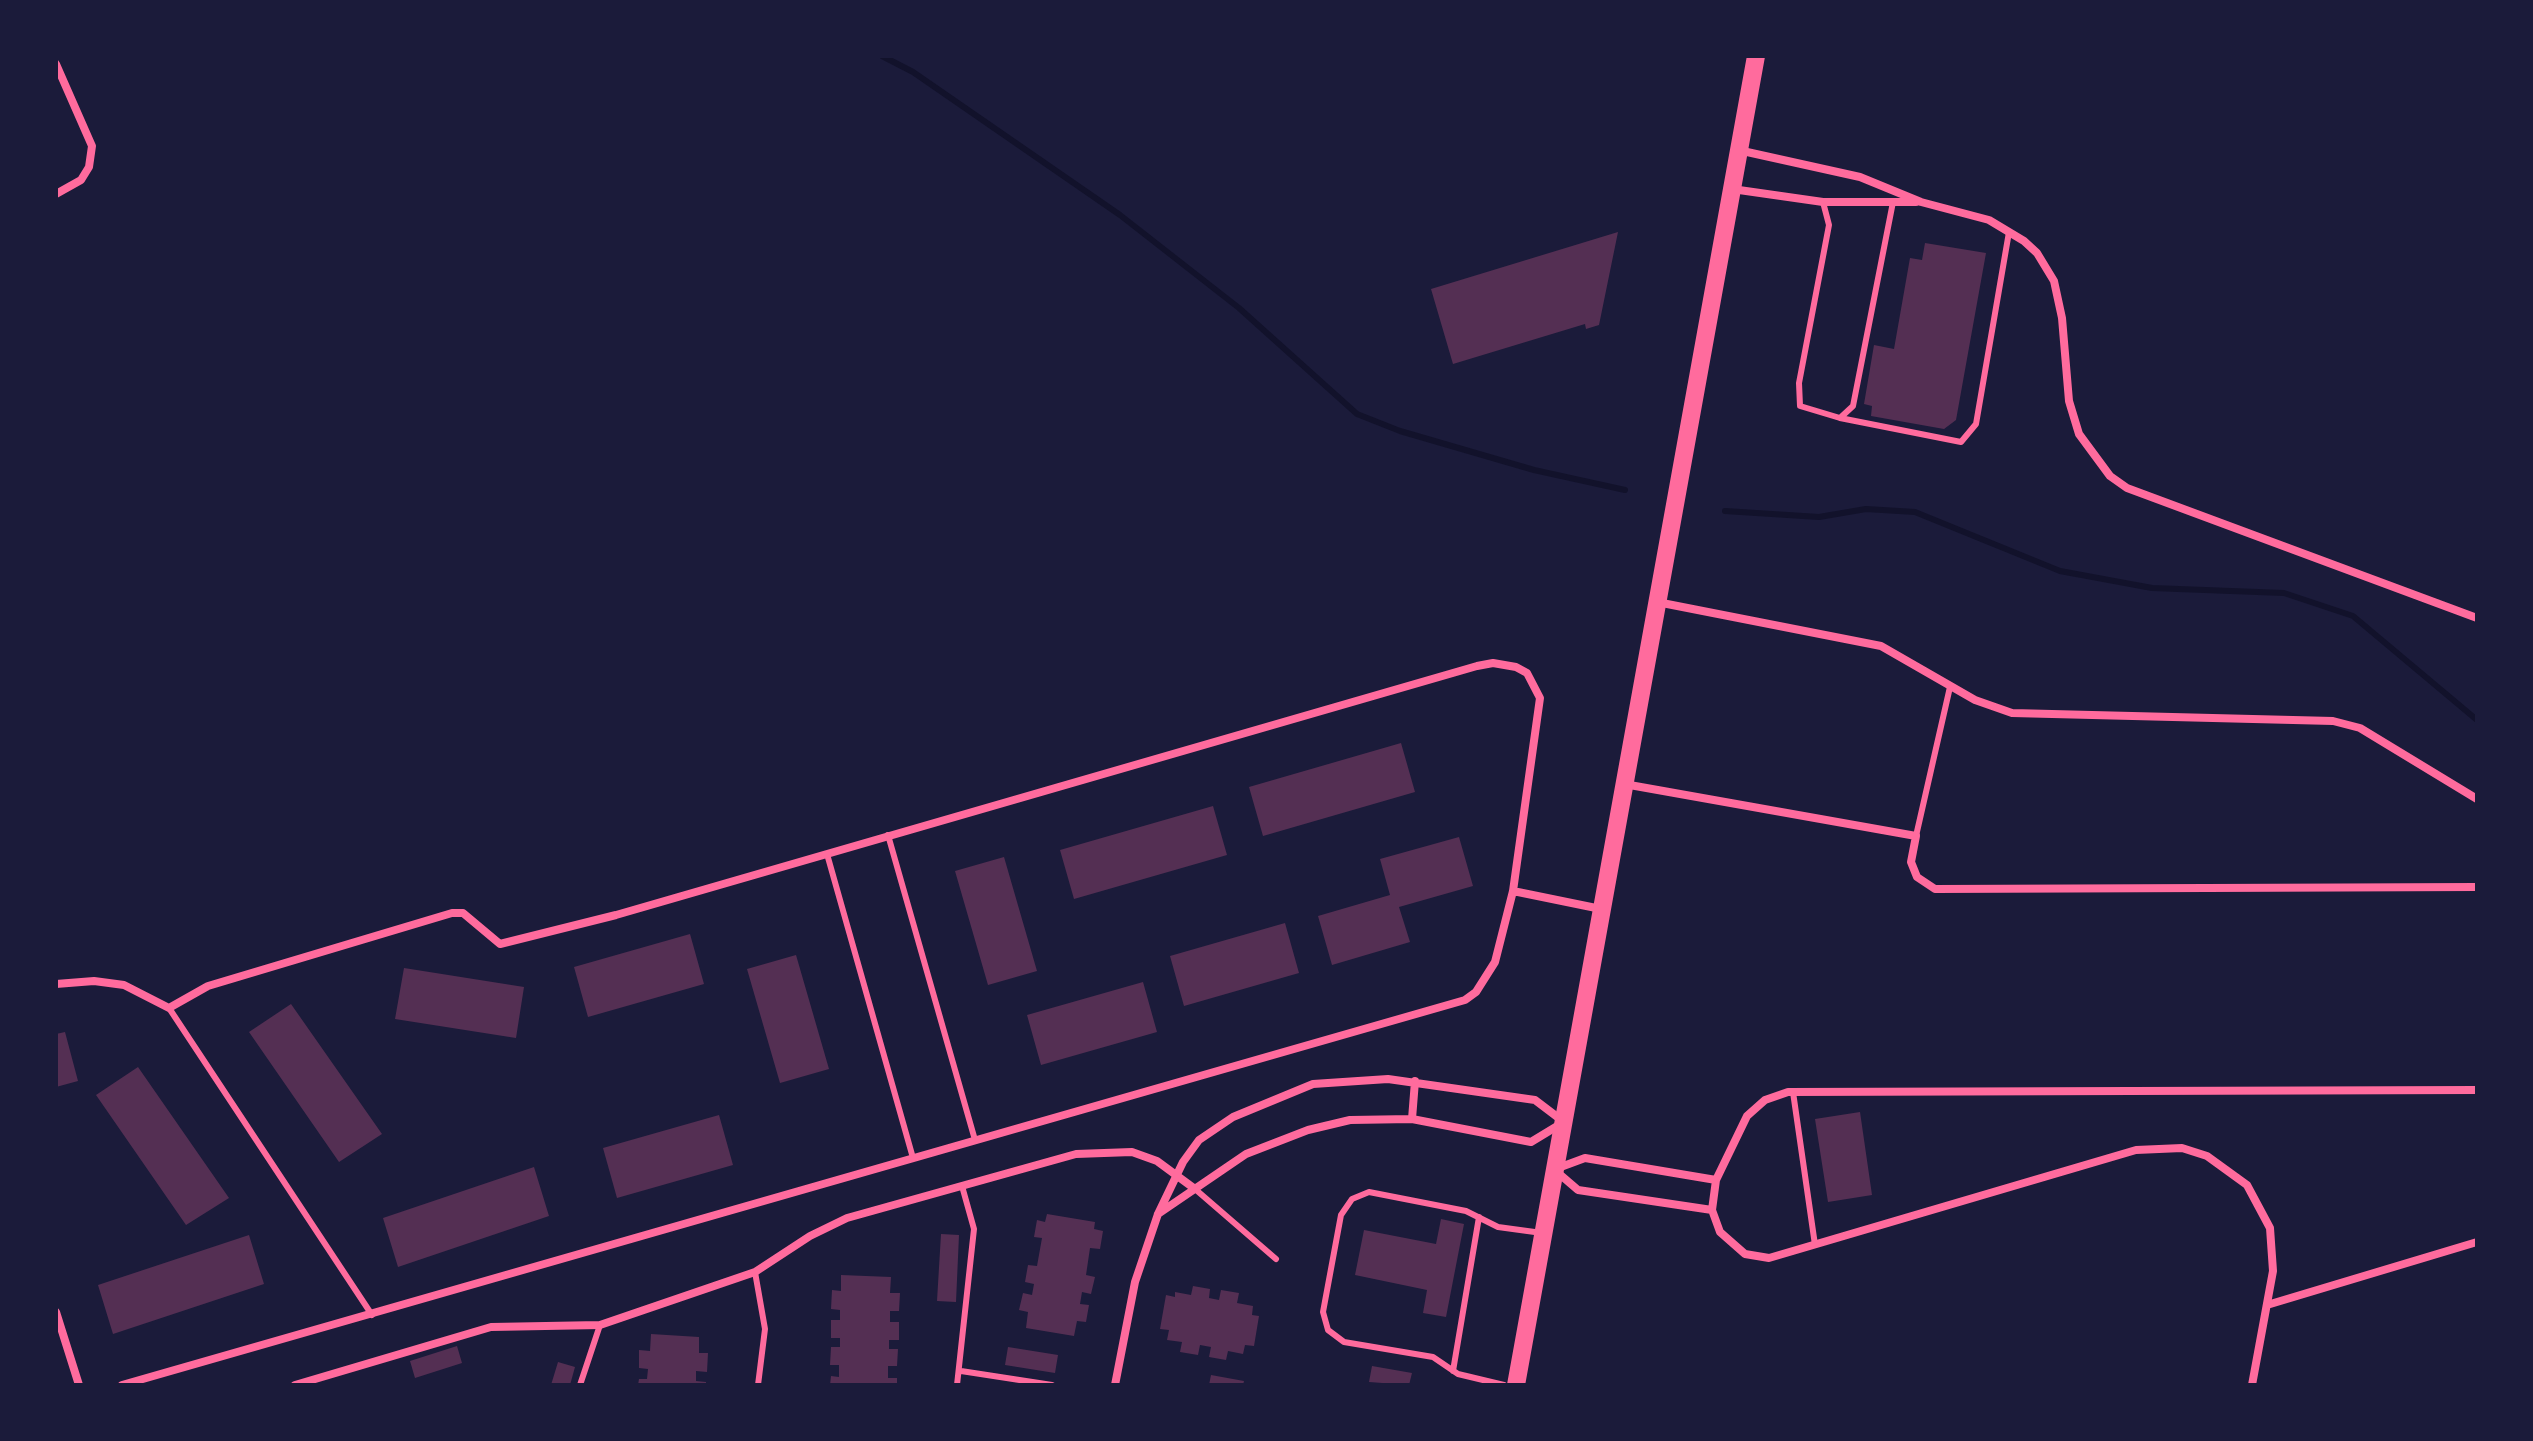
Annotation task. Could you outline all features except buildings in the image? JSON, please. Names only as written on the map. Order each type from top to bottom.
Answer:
[{"type":"main road","points":[[1516,1385],[1756,56]]},
{"type":"street","points":[[56,64],[90,137],[91,159],[86,174],[75,187],[56,194]]},
{"type":"street","points":[[1738,150],[1860,177],[1921,202],[1989,220],[2037,253],[2054,281],[2073,417],[2087,448],[2110,476],[2143,496],[2477,618]]},
{"type":"street","points":[[1732,189],[1823,202],[1921,202]]},
{"type":"street","points":[[1657,602],[1881,646],[1950,687],[1993,708],[2031,716],[2333,721],[2360,728],[2477,799]]},
{"type":"street","points":[[56,984],[94,981],[124,985],[169,1008],[208,986],[452,913],[463,913],[500,944],[616,915],[1493,663],[1527,673],[1540,698],[1513,891],[1487,977],[1476,992],[1452,1006],[122,1385]]},
{"type":"street","points":[[1624,784],[1916,836],[1911,862],[1917,877],[1935,889],[2477,887]]},
{"type":"street","points":[[1513,891],[1601,909]]},
{"type":"street","points":[[1115,1385],[1135,1282],[1158,1214],[1176,1176],[1199,1140],[1233,1117],[1313,1084],[1353,1080],[1415,1081],[1535,1100],[1564,1122],[1531,1142],[1412,1119],[1350,1120],[1308,1130],[1246,1154],[1158,1214]]},
{"type":"street","points":[[1412,1119],[1415,1081]]},
{"type":"street","points":[[2252,1385],[2267,1305],[2273,1250],[2262,1208],[2231,1170],[2207,1156],[2182,1148],[2136,1150],[1769,1258],[1745,1254],[1726,1240],[1712,1210],[1716,1180],[1755,1107],[1776,1095],[1793,1092],[2477,1090]]},
{"type":"street","points":[[295,1385],[491,1327],[600,1325],[755,1272],[810,1236],[847,1218],[1099,1150],[1132,1152],[1157,1161],[1195,1189]]},
{"type":"street","points":[[1553,1170],[1585,1158],[1716,1180]]},
{"type":"street","points":[[1553,1170],[1578,1190],[1712,1210]]},
{"type":"street","points":[[2267,1305],[2477,1242]]},
{"type":"street","points":[[56,1312],[79,1385]]},
{"type":"lane","points":[[1823,202],[1829,225],[1799,383],[1800,406],[1840,418],[1961,442],[1976,424],[2009,232]]},
{"type":"lane","points":[[1840,418],[1853,406],[1893,202]]},
{"type":"lane","points":[[1916,836],[1950,687]]},
{"type":"lane","points":[[888,835],[975,1140]]},
{"type":"lane","points":[[827,854],[913,1158]]},
{"type":"lane","points":[[169,1008],[372,1315]]},
{"type":"lane","points":[[1793,1092],[1815,1245]]},
{"type":"lane","points":[[957,1385],[961,1371],[974,1229],[962,1186]]},
{"type":"lane","points":[[1195,1189],[1276,1259]]},
{"type":"lane","points":[[1504,1385],[1453,1371],[1433,1357],[1344,1342],[1328,1330],[1323,1312],[1341,1215],[1352,1199],[1369,1192],[1466,1211],[1498,1227],[1543,1233]]},
{"type":"lane","points":[[1453,1371],[1479,1217]]},
{"type":"lane","points":[[755,1272],[765,1329],[758,1385]]},
{"type":"lane","points":[[580,1385],[600,1325]]},
{"type":"lane","points":[[961,1371],[1052,1385]]},
{"type":"waterway","points":[[882,56],[913,72],[1120,215],[1239,308],[1357,414],[1400,431],[1534,470],[1625,490]]},
{"type":"waterway","points":[[1725,511],[1819,517],[1866,509],[1915,512],[2060,571],[2152,588],[2284,593],[2353,616],[2477,720]]}]
